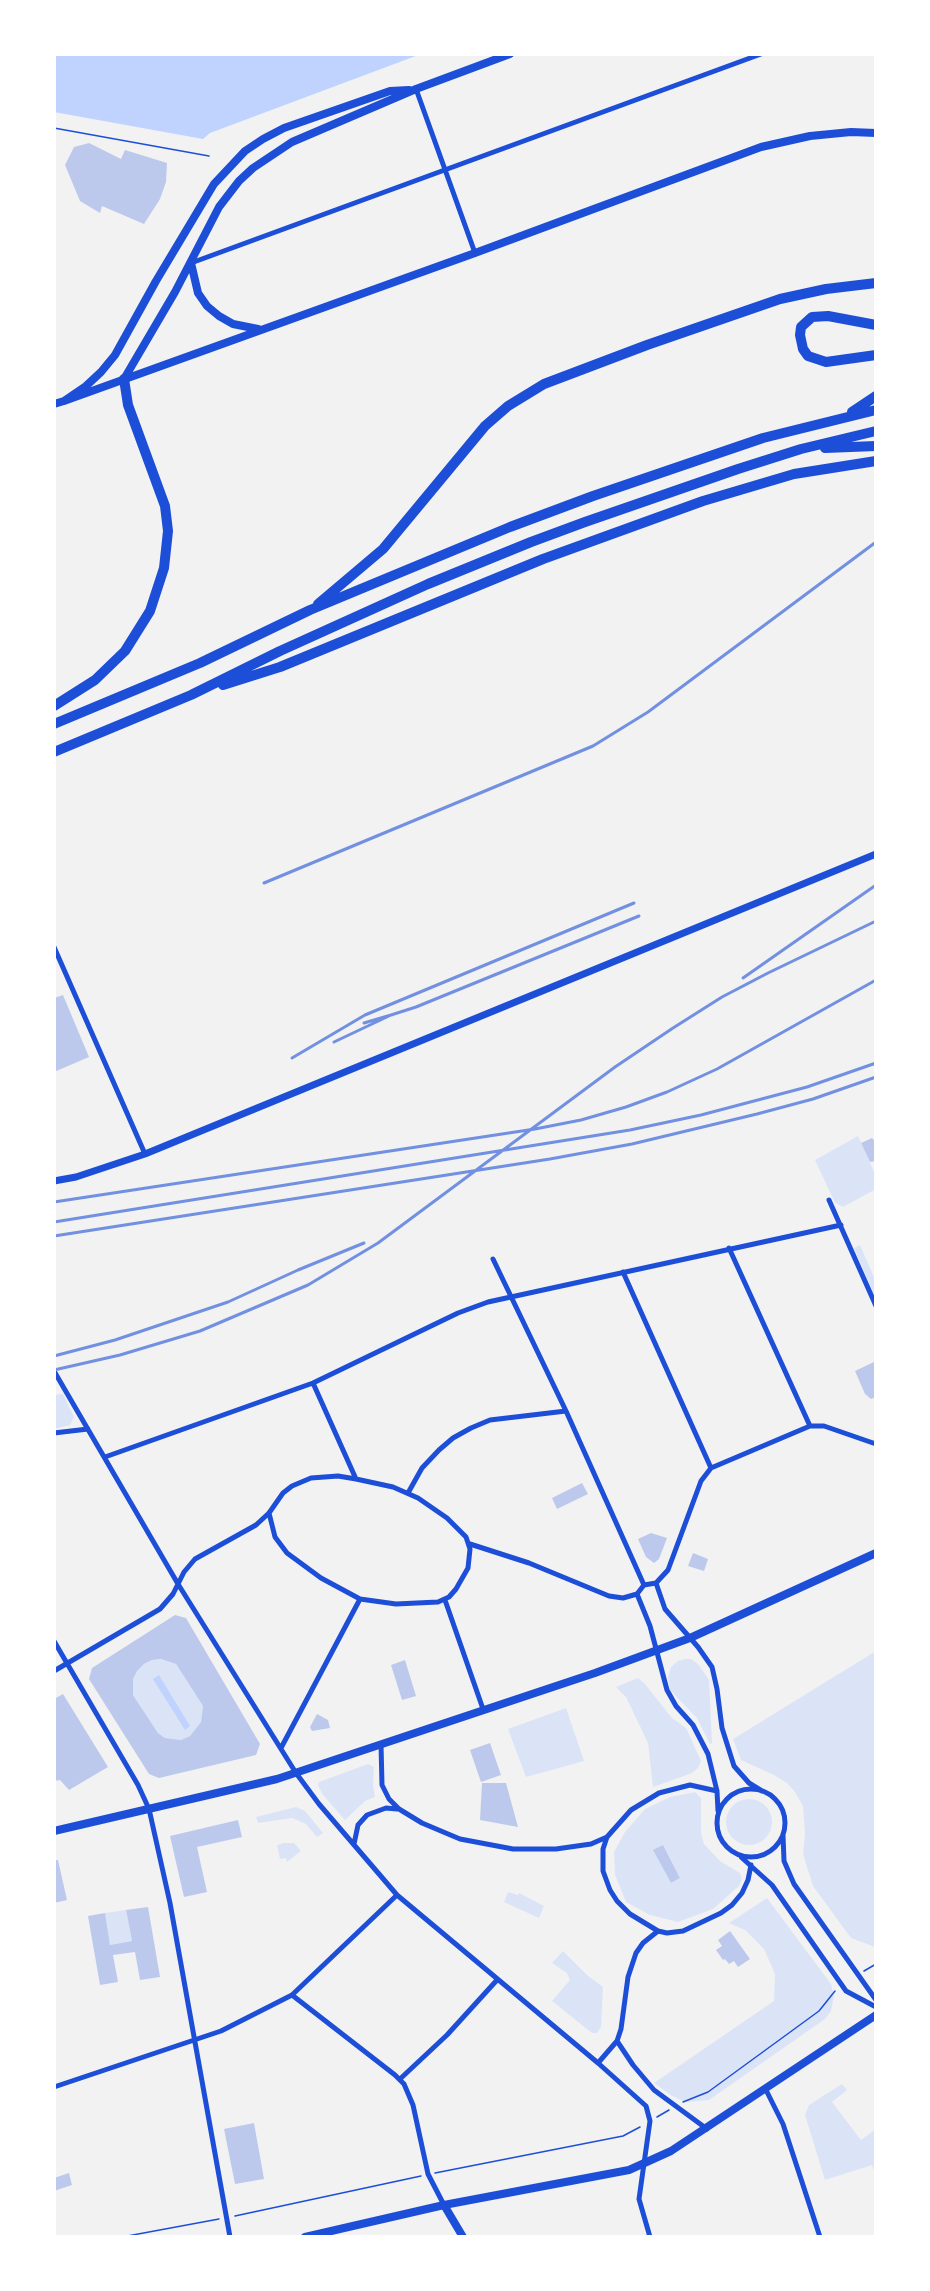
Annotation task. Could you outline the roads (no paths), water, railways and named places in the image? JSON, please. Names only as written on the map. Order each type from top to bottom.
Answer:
[{"type":"highway","points":[[310,610],[383,549],[485,426],[508,406],[544,384],[780,299],[826,289],[876,283]]},
{"type":"highway","points":[[876,325],[828,316],[812,318],[801,327],[800,335],[803,349],[808,356],[826,362],[876,355]]},
{"type":"highway","points":[[54,706],[95,680],[125,651],[150,611],[164,568],[168,531],[165,506],[128,405],[124,379]]},
{"type":"highway","points":[[841,419],[876,396]]},
{"type":"highway","points":[[54,724],[200,663],[310,610],[510,527],[763,438],[876,410]]},
{"type":"highway","points":[[54,752],[192,695],[312,636],[428,584],[531,542],[595,518],[810,447],[876,431]]},
{"type":"highway","points":[[810,447],[876,446]]},
{"type":"highway","points":[[192,695],[280,667],[543,559],[704,501],[794,474],[876,461]]},
{"type":"main road","points":[[124,379],[191,263],[219,207],[239,181],[253,168],[292,142],[416,89],[510,54]]},
{"type":"main road","points":[[64,401],[94,379],[115,355],[214,184],[245,151],[284,128],[315,116],[390,91],[416,89]]},
{"type":"main road","points":[[54,404],[475,253],[761,147],[810,136],[851,132],[876,133]]},
{"type":"main road","points":[[191,263],[198,294],[207,306],[233,324],[264,329]]},
{"type":"main road","points":[[54,1831],[296,1773],[690,1638],[876,1553]]},
{"type":"main road","points":[[305,2237],[444,2205],[599,2177],[644,2164],[707,2129],[876,2015]]},
{"type":"main road","points":[[444,2205],[463,2237]]},
{"type":"street","points":[[191,263],[761,54]]},
{"type":"street","points":[[416,89],[475,253]]},
{"type":"street","points":[[54,1181],[75,1177],[145,1154],[876,854]]},
{"type":"street","points":[[54,947],[145,1154]]},
{"type":"street","points":[[829,1200],[876,1306]]},
{"type":"street","points":[[105,1457],[313,1383],[458,1313],[488,1302],[842,1225]]},
{"type":"street","points":[[729,1248],[810,1426]]},
{"type":"street","points":[[493,1259],[566,1412],[644,1585]]},
{"type":"street","points":[[622,1272],[711,1468]]},
{"type":"street","points":[[54,1371],[178,1584],[296,1773],[397,1895],[642,2101],[649,2113],[650,2121],[639,2199],[650,2237]]},
{"type":"street","points":[[313,1383],[356,1479]]},
{"type":"street","points":[[408,1493],[422,1468],[439,1450],[453,1438],[471,1428],[490,1420],[566,1412]]},
{"type":"street","points":[[470,1544],[529,1563],[609,1596],[623,1598],[637,1594],[644,1585],[656,1583],[668,1570],[701,1481],[711,1468],[810,1426],[824,1426],[876,1444]]},
{"type":"street","points":[[54,1433],[88,1429]]},
{"type":"street","points":[[54,1671],[160,1609],[170,1598],[187,1567],[198,1556],[252,1528],[269,1513],[283,1493],[302,1481],[320,1476],[356,1479],[408,1493],[430,1505],[462,1531],[470,1544],[469,1563],[464,1578],[445,1600],[425,1604],[396,1604],[360,1599],[321,1578],[287,1553],[275,1537],[269,1513]]},
{"type":"street","points":[[656,1583],[665,1609],[712,1667],[722,1728],[734,1766],[745,1780],[774,1798],[781,1808],[785,1819],[784,1861],[790,1876],[876,2000]]},
{"type":"street","points":[[637,1594],[650,1626],[667,1690],[676,1706],[693,1725],[713,1768],[720,1837],[728,1848],[772,1885],[841,1986],[876,2007]]},
{"type":"street","points":[[281,1748],[360,1599]]},
{"type":"street","points":[[445,1600],[483,1709]]},
{"type":"street","points":[[54,1641],[138,1785],[149,1809],[170,1903],[196,2040],[230,2237]]},
{"type":"street","points":[[381,1744],[382,1785],[389,1799],[399,1809],[422,1823],[460,1839],[513,1849],[580,1846],[607,1837]]},
{"type":"street","points":[[717,1791],[690,1785],[681,1786],[659,1793],[631,1810],[607,1837],[603,1849],[603,1871],[610,1890],[630,1914],[658,1931],[667,1933],[702,1924],[732,1905],[742,1893],[751,1865]]},
{"type":"street","points":[[718,1811],[725,1800],[738,1791],[748,1789],[762,1791]]},
{"type":"street","points":[[354,1844],[358,1825],[367,1815],[386,1808],[399,1809]]},
{"type":"street","points":[[740,1856],[754,1857],[767,1853],[778,1843],[783,1832]]},
{"type":"street","points":[[54,2087],[221,2031],[292,1995],[397,1895]]},
{"type":"street","points":[[598,2063],[617,2041],[621,2030],[631,1964],[643,1943],[658,1931]]},
{"type":"street","points":[[400,2079],[447,2035],[497,1980]]},
{"type":"street","points":[[292,1995],[400,2079],[413,2105],[428,2174],[444,2205]]},
{"type":"street","points":[[617,2041],[643,2078],[707,2129]]},
{"type":"street","points":[[766,2090],[783,2124],[820,2237]]},
{"type":"water","points":[[54,54],[421,54],[210,133],[203,139],[54,112]]},
{"type":"water","points":[[159,1675],[190,1726],[185,1730],[153,1679]]},
{"type":"railway","points":[[264,883],[593,746],[648,712],[876,542]]},
{"type":"railway","points":[[743,978],[876,885]]},
{"type":"railway","points":[[292,1058],[365,1015],[634,903]]},
{"type":"railway","points":[[391,1015],[416,1007],[639,916]]},
{"type":"railway","points":[[54,1370],[120,1355],[200,1331],[308,1285],[378,1243],[615,1067],[673,1028],[722,997],[876,921]]},
{"type":"railway","points":[[54,1202],[535,1129],[581,1120],[667,1092],[717,1069],[876,980]]},
{"type":"railway","points":[[334,1042],[391,1015],[364,1023]]},
{"type":"railway","points":[[54,1222],[630,1130],[701,1115],[807,1087],[876,1063]]},
{"type":"railway","points":[[54,1236],[550,1159],[632,1144],[813,1099],[876,1077]]},
{"type":"railway","points":[[54,1356],[115,1340],[228,1302],[364,1243]]}]
